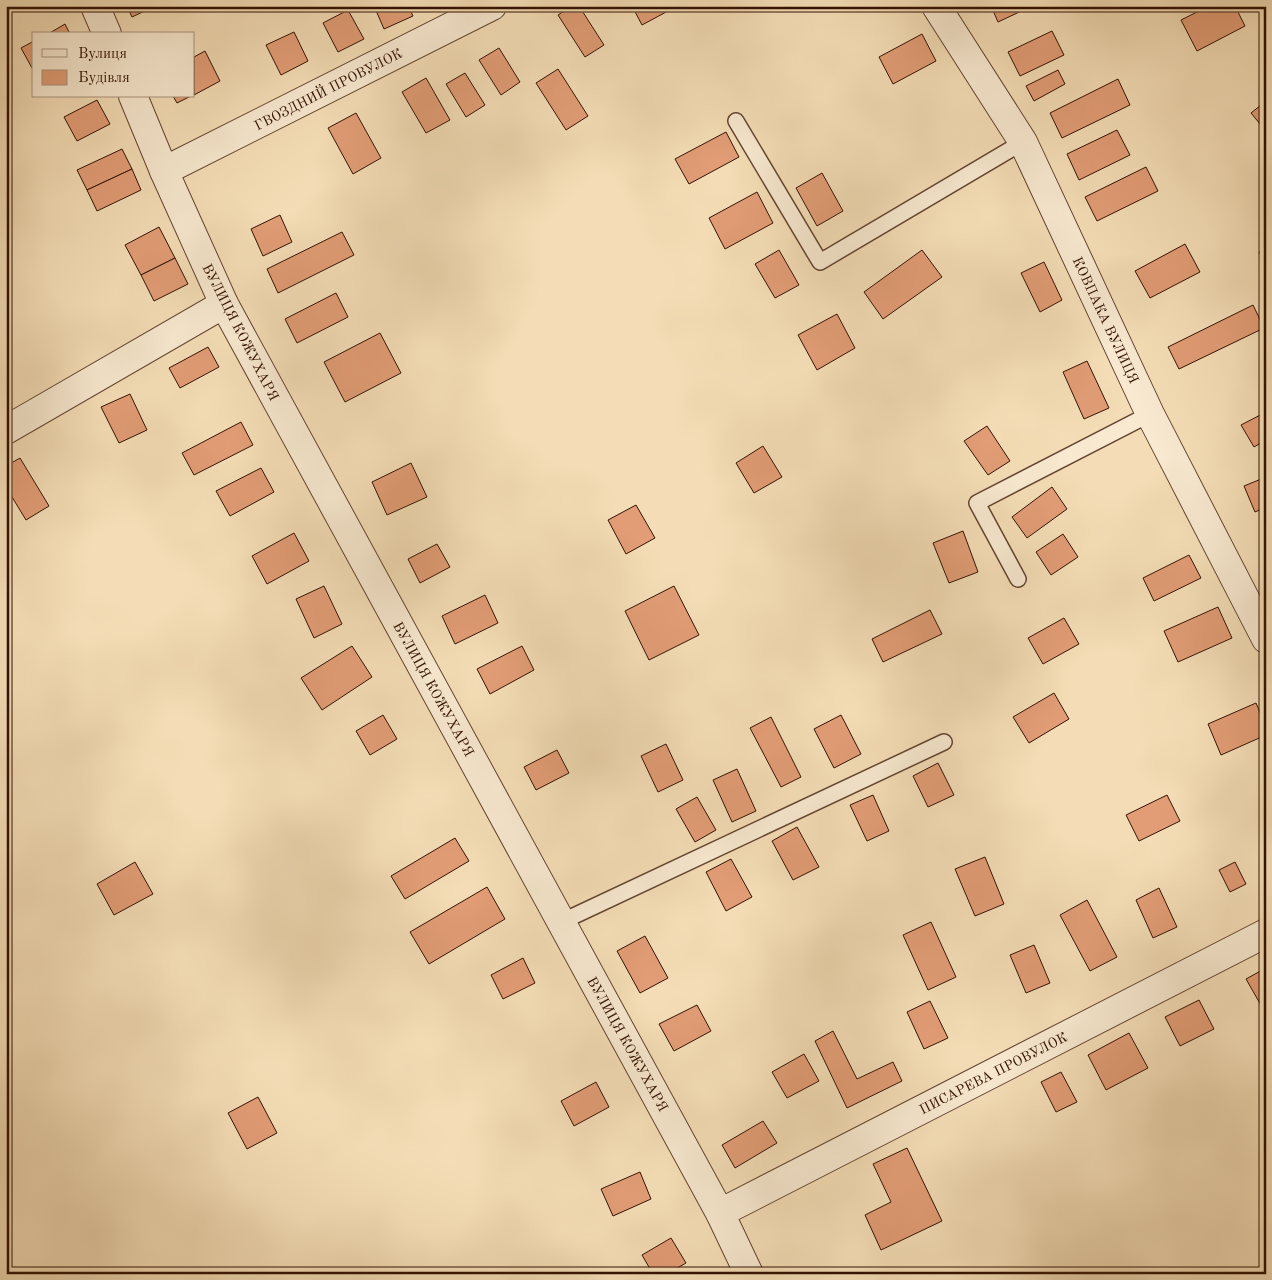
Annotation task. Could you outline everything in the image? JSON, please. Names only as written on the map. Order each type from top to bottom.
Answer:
[{"type":"street","points":[[95,6],[106,32]]},
{"type":"street","name":"ГВОЗДНИЙ ПРОВУЛОК","points":[[164,171],[492,6]]},
{"type":"street","name":"КОВПАКА ВУЛИЦЯ","points":[[936,6],[1023,142],[1150,414],[1266,639]]},
{"type":"street","name":"ВУЛИЦЯ КОЖУХАРЯ","points":[[134,98],[164,171],[224,304],[720,1213],[749,1274]]},
{"type":"street","points":[[6,430],[224,304]]},
{"type":"street","name":"ПИСАРЕВА ПРОВУЛОК","points":[[720,1213],[1266,933]]},
{"type":"lane","points":[[736,120],[820,262],[1023,142]]},
{"type":"lane","points":[[1018,579],[978,503],[1150,414]]},
{"type":"lane","points":[[561,922],[944,742]]},
{"type":"building","points":[[127,6],[155,6],[132,17]]},
{"type":"building","points":[[374,6],[408,6],[413,16],[384,29]]},
{"type":"building","points":[[571,6],[579,6],[604,45],[585,57],[558,15]]},
{"type":"building","points":[[632,6],[666,6],[668,11],[642,25]]},
{"type":"building","points":[[991,6],[1032,6],[998,22]]},
{"type":"building","points":[[1209,6],[1235,6],[1245,26],[1197,51],[1181,20]]},
{"type":"building","points":[[348,10],[364,39],[338,52],[323,23]]},
{"type":"building","points":[[65,24],[69,32],[51,32]]},
{"type":"building","points":[[1052,31],[1064,55],[1020,76],[1008,52]]},
{"type":"building","points":[[294,32],[308,61],[281,75],[266,45]]},
{"type":"building","points":[[922,34],[936,61],[893,84],[879,57]]},
{"type":"building","points":[[32,42],[32,68],[21,48]]},
{"type":"building","points":[[499,48],[520,82],[501,95],[479,60]]},
{"type":"building","points":[[205,51],[220,81],[195,94],[195,56]]},
{"type":"building","points":[[558,69],[588,116],[566,130],[536,83]]},
{"type":"building","points":[[1058,70],[1065,84],[1034,101],[1026,86]]},
{"type":"building","points":[[465,73],[485,105],[466,117],[446,84]]},
{"type":"building","points":[[426,78],[450,120],[426,133],[402,92]]},
{"type":"building","points":[[1118,79],[1130,105],[1062,138],[1050,113]]},
{"type":"building","points":[[174,98],[187,98],[177,103]]},
{"type":"building","points":[[97,100],[110,124],[77,141],[64,117]]},
{"type":"building","points":[[1266,101],[1266,129],[1265,130],[1251,113]]},
{"type":"building","points":[[356,113],[381,158],[353,174],[328,128]]},
{"type":"building","points":[[1117,130],[1130,155],[1079,180],[1067,154]]},
{"type":"building","points":[[726,132],[739,157],[689,184],[675,159]]},
{"type":"building","points":[[122,149],[132,169],[87,190],[77,170]]},
{"type":"building","points":[[1146,167],[1158,191],[1097,221],[1085,197]]},
{"type":"building","points":[[132,169],[141,190],[97,211],[87,190]]},
{"type":"building","points":[[822,173],[843,211],[817,226],[796,188]]},
{"type":"building","points":[[757,192],[773,223],[725,249],[709,218]]},
{"type":"building","points":[[280,215],[292,242],[263,256],[251,229]]},
{"type":"building","points":[[159,227],[175,258],[141,275],[125,245]]},
{"type":"building","points":[[342,232],[354,255],[278,293],[267,269]]},
{"type":"building","points":[[1185,244],[1200,272],[1150,298],[1135,271]]},
{"type":"building","points":[[1266,249],[1266,265],[1259,252]]},
{"type":"building","points":[[779,250],[799,285],[775,298],[755,264]]},
{"type":"building","points":[[922,250],[942,277],[883,319],[864,292]]},
{"type":"building","points":[[175,258],[188,284],[154,301],[141,275]]},
{"type":"building","points":[[1044,262],[1062,300],[1040,312],[1021,273]]},
{"type":"building","points":[[336,293],[348,317],[297,343],[285,319]]},
{"type":"building","points":[[1253,305],[1264,328],[1179,369],[1168,347]]},
{"type":"building","points":[[837,314],[855,348],[817,370],[798,335]]},
{"type":"building","points":[[380,333],[401,373],[345,402],[324,362]]},
{"type":"building","points":[[208,347],[219,367],[180,388],[169,368]]},
{"type":"building","points":[[1087,361],[1109,408],[1084,419],[1063,372]]},
{"type":"building","points":[[130,394],[147,430],[119,443],[101,407]]},
{"type":"building","points":[[1266,412],[1266,440],[1254,447],[1241,425]]},
{"type":"building","points":[[241,422],[253,445],[194,475],[182,453]]},
{"type":"building","points":[[987,426],[1010,461],[988,475],[964,441]]},
{"type":"building","points":[[763,446],[782,477],[754,493],[736,463]]},
{"type":"building","points":[[20,458],[49,506],[26,520],[6,487],[6,466]]},
{"type":"building","points":[[411,463],[427,497],[387,515],[372,482]]},
{"type":"building","points":[[261,468],[274,492],[230,516],[216,491]]},
{"type":"building","points":[[1266,477],[1266,507],[1255,512],[1244,486]]},
{"type":"building","points":[[1052,487],[1067,509],[1027,538],[1012,517]]},
{"type":"building","points":[[636,505],[655,538],[626,554],[608,520]]},
{"type":"building","points":[[963,531],[978,572],[949,583],[933,543]]},
{"type":"building","points":[[294,533],[309,561],[267,584],[252,556]]},
{"type":"building","points":[[1063,534],[1078,557],[1051,575],[1036,552]]},
{"type":"building","points":[[437,544],[450,567],[420,583],[408,559]]},
{"type":"building","points":[[1189,555],[1201,578],[1154,601],[1143,578]]},
{"type":"building","points":[[324,586],[342,624],[314,638],[296,599]]},
{"type":"building","points":[[674,586],[699,635],[649,660],[625,611]]},
{"type":"building","points":[[485,595],[498,623],[455,644],[442,616]]},
{"type":"building","points":[[1218,607],[1232,638],[1178,662],[1164,631]]},
{"type":"building","points":[[930,610],[942,634],[883,662],[872,639]]},
{"type":"building","points":[[1064,618],[1079,644],[1043,664],[1028,638]]},
{"type":"building","points":[[352,646],[372,677],[322,710],[301,678]]},
{"type":"building","points":[[522,646],[534,670],[490,694],[477,669]]},
{"type":"building","points":[[1054,693],[1069,719],[1029,743],[1013,717]]},
{"type":"building","points":[[1256,703],[1266,726],[1266,735],[1221,755],[1208,724]]},
{"type":"building","points":[[383,715],[397,739],[370,755],[356,731]]},
{"type":"building","points":[[841,715],[861,754],[834,768],[814,729]]},
{"type":"building","points":[[771,717],[801,777],[781,787],[750,728]]},
{"type":"building","points":[[666,744],[683,780],[658,792],[641,756]]},
{"type":"building","points":[[557,750],[569,773],[536,790],[524,767]]},
{"type":"building","points":[[938,763],[954,795],[928,807],[913,776]]},
{"type":"building","points":[[737,769],[756,811],[732,822],[713,780]]},
{"type":"building","points":[[873,795],[889,831],[867,841],[850,805]]},
{"type":"building","points":[[1167,795],[1180,821],[1139,841],[1126,815]]},
{"type":"building","points":[[697,797],[716,830],[695,842],[676,809]]},
{"type":"building","points":[[797,827],[819,867],[793,880],[772,841]]},
{"type":"building","points":[[455,838],[469,861],[405,899],[391,876]]},
{"type":"building","points":[[985,857],[1004,904],[975,916],[955,869]]},
{"type":"building","points":[[731,859],[752,897],[726,911],[706,872]]},
{"type":"building","points":[[135,862],[153,894],[114,915],[97,884]]},
{"type":"building","points":[[1235,862],[1246,884],[1230,892],[1219,870]]},
{"type":"building","points":[[487,887],[505,919],[429,964],[410,932]]},
{"type":"building","points":[[1159,888],[1177,927],[1153,938],[1136,900]]},
{"type":"building","points":[[1087,900],[1117,957],[1090,971],[1060,915]]},
{"type":"building","points":[[931,922],[956,977],[928,990],[903,935]]},
{"type":"building","points":[[645,936],[668,978],[640,993],[617,951]]},
{"type":"building","points":[[1034,945],[1050,983],[1026,993],[1010,955]]},
{"type":"building","points":[[523,958],[535,983],[503,999],[491,975]]},
{"type":"building","points":[[1266,968],[1266,1014],[1246,979]]},
{"type":"building","points":[[1199,1000],[1214,1029],[1180,1046],[1165,1017]]},
{"type":"building","points":[[930,1001],[948,1038],[924,1049],[907,1012]]},
{"type":"building","points":[[697,1005],[711,1031],[674,1051],[659,1024]]},
{"type":"building","points":[[833,1031],[857,1079],[893,1062],[902,1081],[847,1108],[815,1041]]},
{"type":"building","points":[[1129,1033],[1148,1068],[1106,1090],[1088,1055]]},
{"type":"building","points":[[804,1054],[819,1081],[787,1098],[772,1072]]},
{"type":"building","points":[[1061,1072],[1077,1102],[1056,1112],[1041,1082]]},
{"type":"building","points":[[596,1082],[609,1107],[574,1126],[561,1101]]},
{"type":"building","points":[[258,1097],[277,1133],[247,1149],[228,1113]]},
{"type":"building","points":[[763,1121],[777,1143],[735,1168],[722,1145]]},
{"type":"building","points":[[907,1148],[942,1221],[881,1250],[865,1215],[891,1202],[873,1164]]},
{"type":"building","points":[[640,1172],[651,1199],[613,1216],[601,1189]]},
{"type":"building","points":[[671,1238],[686,1263],[667,1274],[653,1274],[642,1255]]}]
